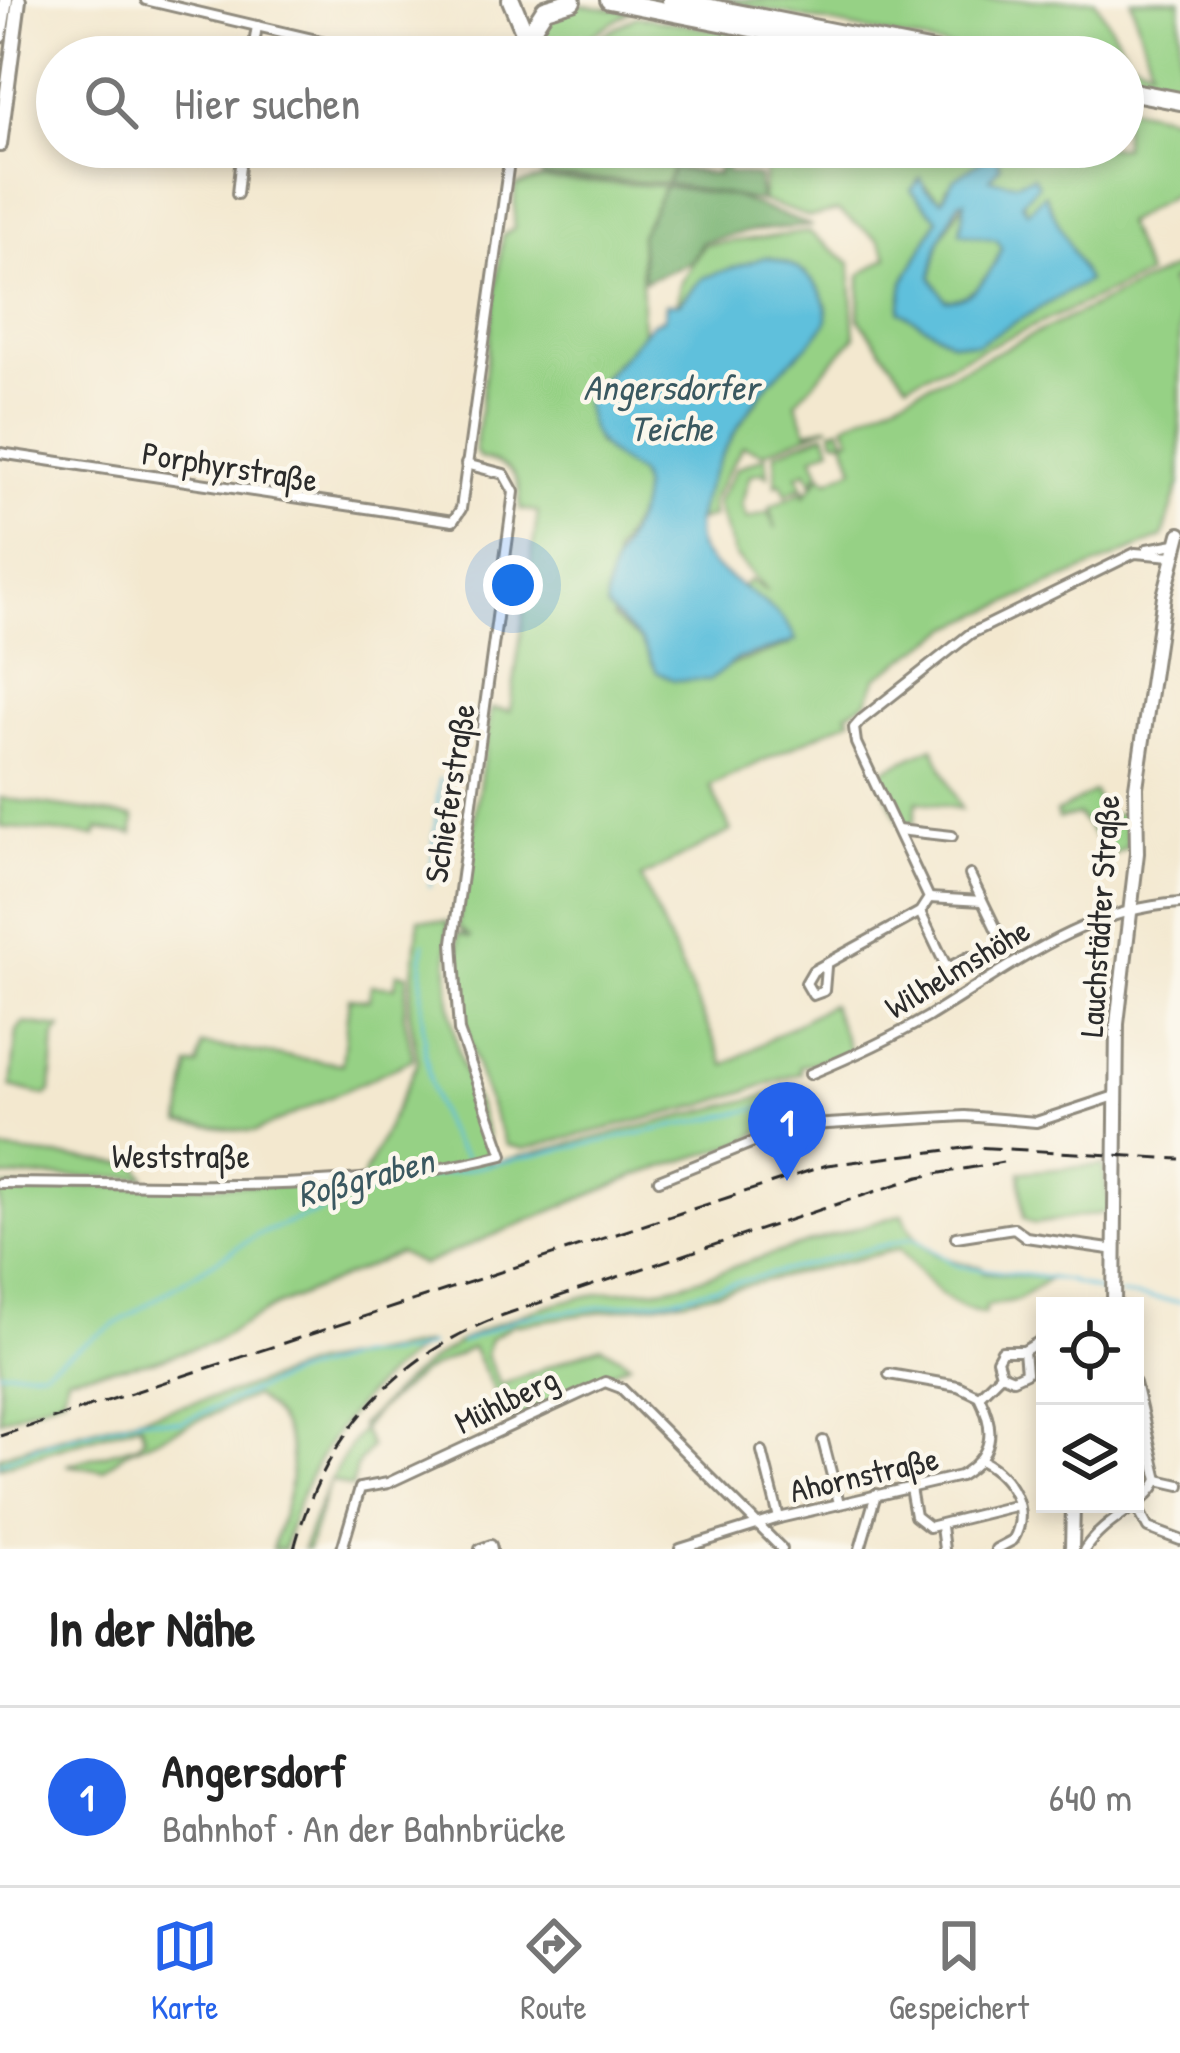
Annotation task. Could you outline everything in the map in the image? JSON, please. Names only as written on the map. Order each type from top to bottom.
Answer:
[{"type":"highway","points":[[511,0],[526,36]]},
{"type":"highway","points":[[527,36],[545,9],[571,0],[629,4]]},
{"type":"highway","points":[[609,0],[792,36]]},
{"type":"highway","points":[[670,0],[853,36]]},
{"type":"highway","points":[[1144,94],[1180,101]]},
{"type":"highway","points":[[1144,105],[1180,113]]},
{"type":"main road","points":[[0,36],[5,0]]},
{"type":"main road","points":[[0,145],[19,0]]},
{"type":"main road","name":"Lauchstädter Straße","points":[[1114,1297],[1118,1006],[1131,908],[1140,735],[1176,544]]},
{"type":"main road","points":[[1072,1549],[1073,1513]]},
{"type":"street","points":[[146,0],[300,36]]},
{"type":"street","points":[[255,36],[257,26]]},
{"type":"street","points":[[237,194],[240,168]]},
{"type":"street","points":[[466,464],[508,168]]},
{"type":"street","name":"Porphyrstraße","points":[[0,453],[438,523],[453,521],[461,509],[466,464]]},
{"type":"street","name":"Schieferstraße","points":[[466,464],[504,474],[514,492],[453,942],[459,1031],[503,1155]]},
{"type":"street","points":[[929,898],[856,743],[854,728],[953,645],[1135,554],[1176,544]]},
{"type":"street","points":[[898,830],[952,836]]},
{"type":"street","points":[[970,875],[999,935]]},
{"type":"street","points":[[929,898],[982,902]]},
{"type":"street","points":[[826,967],[920,912],[929,898]]},
{"type":"street","name":"Wilhelmshöhe","points":[[810,1074],[926,1018],[1059,934],[1131,908],[1180,903]]},
{"type":"street","points":[[920,912],[946,968],[969,957]]},
{"type":"street","points":[[658,1180],[793,1126],[965,1116],[1036,1122],[1115,1096]]},
{"type":"street","name":"Weststraße","points":[[0,1183],[312,1183],[415,1174],[503,1155]]},
{"type":"street","points":[[956,1237],[1014,1228],[1026,1238],[1116,1250]]},
{"type":"street","points":[[1001,1374],[997,1360],[1002,1351],[1024,1351],[1036,1344]]},
{"type":"street","points":[[1001,1374],[1022,1376],[1029,1365],[1024,1351]]},
{"type":"street","points":[[890,1375],[958,1386],[979,1396],[1001,1374]]},
{"type":"street","name":"Mühlberg","points":[[342,1549],[360,1489],[388,1483],[605,1382],[621,1388],[782,1549]]},
{"type":"street","name":"Ahornstraße","points":[[757,1524],[954,1479],[982,1461],[991,1429],[979,1396]]},
{"type":"street","points":[[1140,1405],[1158,1480],[1144,1498]]},
{"type":"street","points":[[823,1441],[838,1503]]},
{"type":"street","points":[[762,1451],[779,1518]]},
{"type":"street","points":[[982,1461],[1007,1480],[1018,1505],[1018,1533],[996,1549]]},
{"type":"street","points":[[1158,1480],[1180,1485]]},
{"type":"street","points":[[910,1488],[917,1520],[941,1527],[1018,1505]]},
{"type":"street","points":[[860,1549],[876,1494]]},
{"type":"street","points":[[1084,1549],[1117,1513]]},
{"type":"street","points":[[1140,1513],[1148,1528],[1180,1540]]},
{"type":"street","points":[[680,1549],[757,1524]]},
{"type":"street","points":[[941,1527],[944,1549]]},
{"type":"street","points":[[480,1549],[493,1549]]},
{"type":"green space","points":[[719,0],[1095,0],[1116,36],[893,36]]},
{"type":"green space","points":[[1131,0],[1180,0],[1180,95],[1144,88],[1144,64],[1151,67]]},
{"type":"green space","points":[[574,4],[631,11],[590,36],[534,36],[536,23]]},
{"type":"green space","points":[[636,16],[750,36],[602,36]]},
{"type":"green space","points":[[1144,110],[1180,118],[1180,191],[1125,223],[1147,275],[907,383],[859,319],[860,275],[888,257],[879,240],[838,211],[809,217],[762,201],[765,168],[1144,168]],"holes":[[[917,179],[942,200],[947,187],[989,179],[1016,183],[1027,212],[1045,195],[1086,281],[977,344],[904,282],[938,218]]]},
{"type":"green space","points":[[542,168],[675,168],[717,174],[719,168],[718,175],[673,169],[666,183],[542,176]]},
{"type":"green space","points":[[719,168],[726,168],[726,172],[759,177],[760,201],[666,183],[673,169],[718,175]]},
{"type":"green space","points":[[541,179],[665,186],[640,235],[643,335],[600,379],[584,405],[597,443],[638,474],[644,488],[644,503],[615,553],[613,619],[641,641],[657,672],[684,681],[790,645],[770,607],[741,587],[750,580],[768,592],[735,556],[716,503],[737,468],[766,456],[768,476],[761,472],[750,475],[741,505],[747,519],[768,512],[776,529],[770,507],[804,491],[801,487],[786,494],[781,483],[776,485],[775,453],[825,433],[832,447],[813,456],[820,471],[812,482],[807,471],[798,475],[805,491],[803,498],[822,474],[828,480],[854,468],[845,441],[835,439],[832,430],[840,427],[845,439],[851,438],[845,424],[1180,265],[1180,276],[1169,282],[1180,305],[1180,482],[1163,537],[954,626],[877,677],[867,701],[847,713],[851,719],[710,786],[731,831],[641,878],[725,1065],[831,1004],[851,1053],[800,1066],[801,1073],[707,1104],[524,1149],[506,1145],[477,1067],[461,989],[458,933],[472,938],[458,927],[491,709],[510,711],[538,512],[520,509],[512,473],[479,458],[475,450],[503,235],[514,228],[515,186]]},
{"type":"green space","points":[[665,186],[734,197],[812,226],[751,231],[702,242],[692,262],[644,281],[640,235]]},
{"type":"green space","points":[[965,200],[961,226],[997,240],[1002,248],[974,290],[946,300],[931,277],[940,239]]},
{"type":"green space","points":[[809,232],[850,263],[855,337],[796,402],[807,431],[830,425],[763,453],[743,446],[711,501],[712,517],[699,521],[703,498],[730,441],[827,305],[805,273],[769,257],[703,278],[677,304],[680,283],[704,245]]},
{"type":"green space","points":[[933,747],[961,809],[917,801],[914,824],[900,823],[880,778],[884,770]]},
{"type":"green space","points":[[1094,792],[1104,817],[1126,813],[1127,847],[1110,856],[1078,815],[1058,819],[1056,813]]},
{"type":"green space","points":[[0,798],[134,817],[133,834],[98,829],[96,836],[0,827]]},
{"type":"green space","points":[[419,919],[448,922],[454,1030],[485,1126],[489,1164],[772,1094],[776,1108],[766,1116],[809,1105],[810,1122],[765,1128],[744,1142],[638,1175],[422,1265],[399,1253],[274,1307],[212,1342],[155,1361],[67,1376],[63,1396],[0,1420],[0,1187],[360,1184],[418,1062],[409,1011]]},
{"type":"green space","points":[[397,973],[408,974],[404,1014],[413,1059],[255,1132],[181,1123],[189,1066],[198,1066],[202,1045],[342,1064],[349,998],[369,1000],[371,985],[395,987]]},
{"type":"green space","points":[[23,1023],[61,1028],[55,1036],[51,1092],[46,1096],[11,1087],[17,1031]]},
{"type":"green space","points":[[0,1150],[137,1165],[145,1177],[0,1177]]},
{"type":"green space","points":[[1103,1165],[1110,1212],[1034,1224],[1024,1218],[1020,1172]]},
{"type":"green space","points":[[903,1214],[916,1238],[934,1253],[982,1267],[983,1272],[1050,1278],[1018,1300],[986,1306],[984,1314],[944,1297],[899,1249],[687,1299],[512,1325],[490,1339],[486,1355],[500,1385],[601,1346],[630,1363],[511,1423],[472,1348],[421,1373],[376,1411],[412,1375],[452,1346],[497,1323],[603,1293],[689,1282]]},
{"type":"green space","points":[[426,1344],[377,1384],[336,1433],[304,1488],[284,1549],[272,1549],[289,1488],[290,1449],[273,1412],[254,1396],[124,1453],[103,1470],[66,1465],[137,1445],[144,1437],[140,1423],[0,1467],[0,1456],[32,1445],[234,1392],[313,1364]]},
{"type":"green space","points":[[362,1430],[371,1447],[356,1467],[352,1488],[331,1480]]},
{"type":"green space","points":[[328,1487],[308,1549],[303,1549],[323,1496]]},
{"type":"water","points":[[970,168],[998,168],[990,179],[1016,183],[1033,176],[1038,185],[1021,203],[1028,212],[1044,194],[1087,281],[977,344],[952,342],[900,311],[904,282],[938,219],[911,190],[921,178],[925,189],[942,200],[953,180]],"holes":[[[965,200],[960,233],[997,240],[1002,248],[988,275],[966,295],[946,300],[931,277],[940,239],[959,202]]]},
{"type":"water","name":"Angersdorfer Teiche","points":[[765,257],[809,277],[823,297],[827,321],[770,382],[730,440],[705,492],[697,538],[713,565],[768,606],[796,641],[737,659],[710,680],[674,680],[657,672],[641,641],[607,608],[612,571],[635,521],[642,490],[638,474],[595,438],[584,400],[652,323],[664,318],[666,304],[680,303],[703,278]]},
{"type":"waterway","points":[[430,886],[440,779]]},
{"type":"waterway","points":[[424,943],[423,1025],[431,1086],[451,1138],[466,1157]]},
{"type":"waterway","name":"Roßgraben","points":[[0,1371],[43,1370],[257,1235],[387,1186],[776,1105]]},
{"type":"waterway","name":"Roßgraben","points":[[461,1343],[520,1317],[673,1298],[913,1238],[958,1266],[1066,1280],[1105,1293]]},
{"type":"waterway","points":[[1120,1294],[1180,1302]]},
{"type":"waterway","name":"Roßgraben","points":[[0,1463],[35,1447],[141,1418],[181,1422],[288,1376],[357,1356],[406,1353],[429,1345]]},
{"type":"railway","points":[[0,1436],[827,1165],[973,1147],[1180,1159]]},
{"type":"railway","points":[[294,1549],[325,1470],[371,1403],[433,1350],[469,1330],[919,1177],[1003,1162]]},
{"type":"place","name":"Angersdorf","points":[[787,1181]]}]
